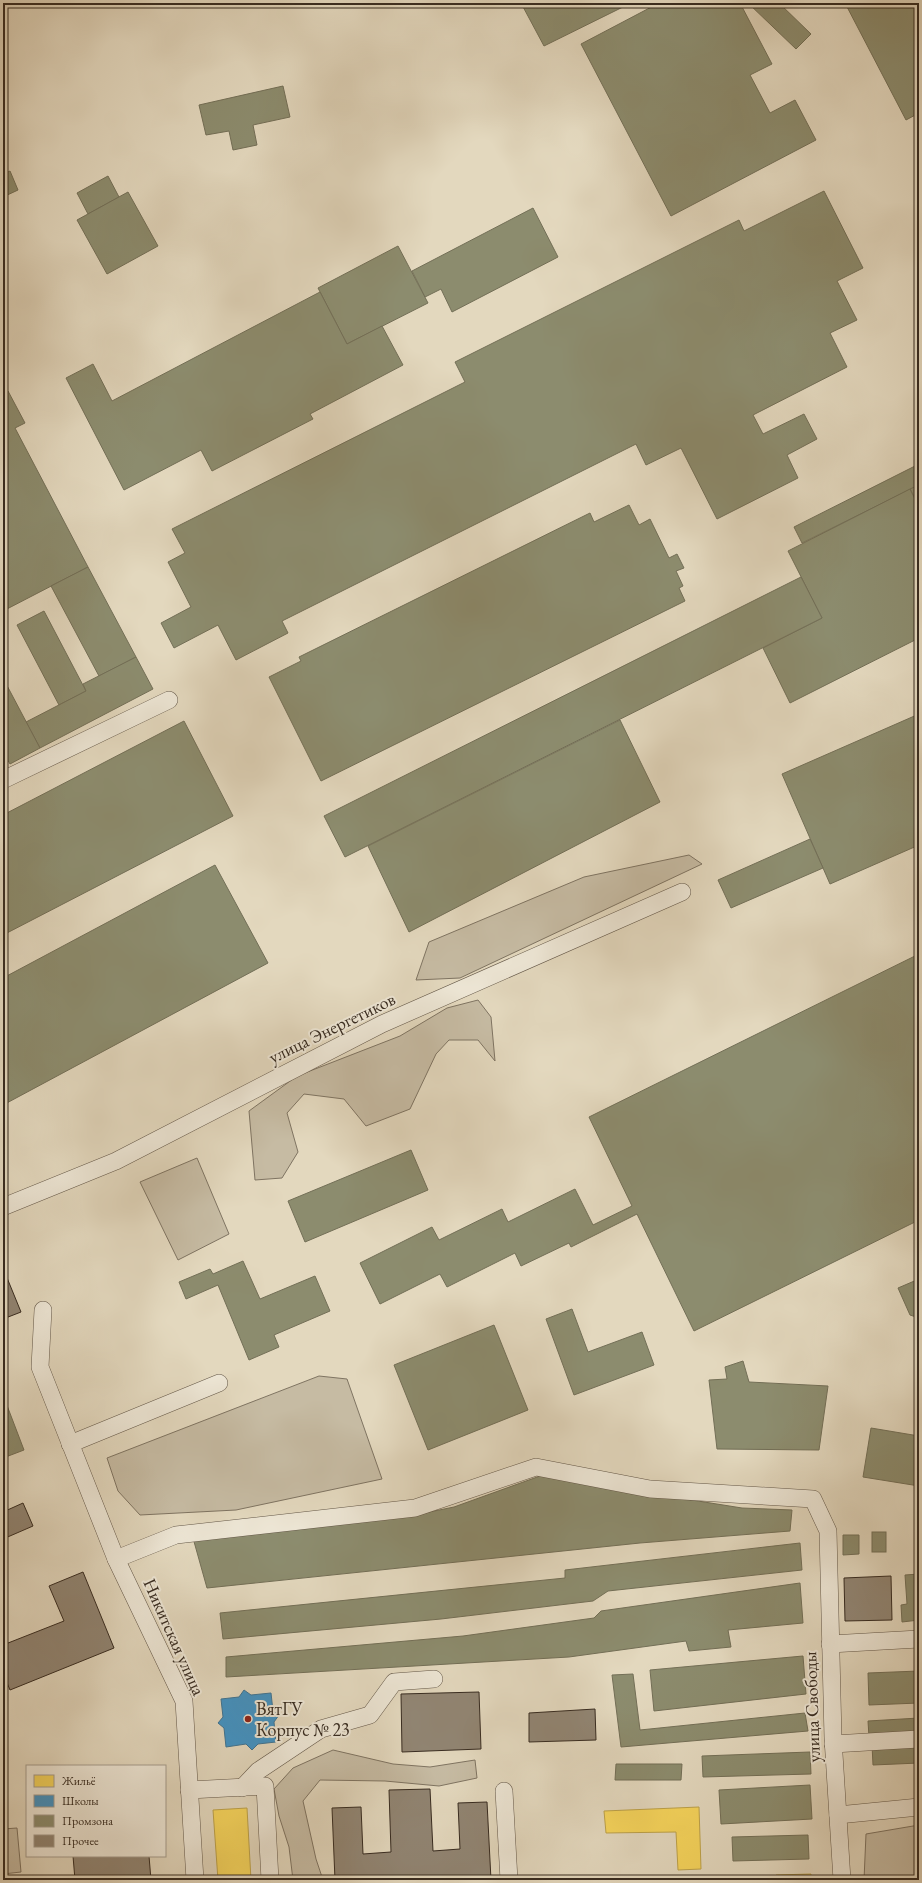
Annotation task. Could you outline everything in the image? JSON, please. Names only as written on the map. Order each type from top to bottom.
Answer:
[{"type":"street","points":[[3,780],[170,700]]},
{"type":"street","name":"улица Энергетиков","points":[[3,1207],[116,1160],[382,1024],[682,892]]},
{"type":"street","name":"Никитская улица","points":[[43,1310],[40,1367],[116,1559],[184,1702],[195,1880]]},
{"type":"street","points":[[70,1444],[219,1383]]},
{"type":"street","name":"улица Свободы","points":[[116,1559],[176,1535],[415,1508],[536,1467],[650,1489],[813,1499],[828,1531],[833,1744],[842,1880]]},
{"type":"street","points":[[830,1644],[919,1639]]},
{"type":"street","points":[[242,1788],[258,1771],[321,1729],[370,1715],[394,1682],[434,1678]]},
{"type":"street","points":[[833,1744],[919,1739]]},
{"type":"street","points":[[189,1790],[265,1786],[270,1880]]},
{"type":"street","points":[[504,1792],[509,1880]]},
{"type":"street","points":[[838,1815],[919,1807]]},
{"type":"shaded area","points":[[689,855],[702,864],[460,978],[416,980],[429,942],[584,877]]},
{"type":"shaded area","points":[[478,1000],[491,1017],[495,1061],[478,1040],[449,1040],[436,1054],[410,1109],[366,1126],[344,1099],[304,1094],[287,1113],[298,1152],[282,1178],[255,1180],[249,1111],[297,1076],[400,1036],[447,1008]]},
{"type":"shaded area","points":[[197,1158],[229,1234],[178,1260],[140,1182]]},
{"type":"shaded area","points":[[319,1376],[347,1379],[382,1479],[236,1510],[140,1515],[118,1491],[107,1458]]},
{"type":"shaded area","points":[[333,1750],[393,1764],[430,1767],[475,1760],[477,1778],[439,1786],[385,1781],[320,1780],[303,1801],[316,1859],[323,1880],[293,1880],[289,1847],[279,1816],[274,1789],[293,1768]]},
{"type":"shaded area","points":[[919,1825],[919,1879],[864,1880],[866,1834]]},
{"type":"shaded area","points":[[17,1828],[21,1872],[3,1874],[3,1829]]},
{"type":"building: Жильё","points":[[699,1807],[701,1869],[678,1870],[676,1832],[606,1833],[604,1811]]},
{"type":"building: Жильё","points":[[247,1808],[251,1880],[218,1880],[213,1810]]},
{"type":"building: Жильё","points":[[811,1874],[811,1880],[777,1880],[776,1875]]},
{"type":"building: Школы","name":"ВятГУ Корпус № 23","points":[[244,1690],[251,1695],[271,1693],[273,1711],[279,1715],[274,1722],[276,1742],[258,1744],[252,1750],[246,1744],[226,1747],[224,1728],[218,1723],[223,1717],[221,1699],[239,1697]]},
{"type":"building: Промзона","points":[[521,3],[631,3],[544,46]]},
{"type":"building: Промзона","points":[[659,3],[740,3],[772,64],[750,75],[770,113],[795,100],[816,140],[671,216],[581,44]]},
{"type":"building: Промзона","points":[[748,3],[779,3],[811,34],[796,49]]},
{"type":"building: Промзона","points":[[845,3],[918,3],[919,113],[906,120]]},
{"type":"building: Промзона","points":[[283,86],[290,117],[253,125],[257,145],[233,150],[229,131],[206,135],[199,105]]},
{"type":"building: Промзона","points":[[10,171],[18,190],[3,197],[3,174]]},
{"type":"building: Промзона","points":[[108,176],[119,197],[88,214],[77,193]]},
{"type":"building: Промзона","points":[[824,191],[863,268],[837,281],[857,320],[830,333],[847,367],[753,415],[763,434],[804,414],[817,439],[787,455],[798,478],[717,519],[681,448],[646,465],[636,444],[282,621],[288,633],[236,660],[218,625],[174,648],[161,623],[191,607],[168,562],[185,553],[172,529],[465,382],[455,362],[739,220],[744,231]]},
{"type":"building: Промзона","points":[[128,192],[158,246],[107,274],[77,220]]},
{"type":"building: Промзона","points":[[533,208],[558,257],[452,312],[441,289],[425,297],[412,271]]},
{"type":"building: Промзона","points":[[398,246],[428,303],[347,344],[318,288]]},
{"type":"building: Промзона","points":[[320,292],[347,344],[382,326],[403,365],[310,414],[313,419],[212,471],[201,450],[124,490],[66,378],[93,364],[112,401]]},
{"type":"building: Промзона","points":[[8,391],[25,423],[15,428],[88,567],[3,611],[3,394]]},
{"type":"building: Промзона","points":[[919,464],[919,485],[802,543],[794,527]]},
{"type":"building: Промзона","points":[[919,485],[919,507],[910,489]]},
{"type":"building: Промзона","points":[[910,489],[919,507],[919,638],[790,703],[763,648],[822,618],[788,551]]},
{"type":"building: Промзона","points":[[629,505],[639,525],[650,519],[669,558],[677,554],[684,568],[676,571],[683,586],[679,588],[685,601],[321,781],[269,677],[301,661],[299,657],[590,513],[594,522]]},
{"type":"building: Промзона","points":[[88,567],[136,657],[99,676],[51,586]]},
{"type":"building: Промзона","points":[[801,577],[822,618],[345,857],[324,816]]},
{"type":"building: Промзона","points":[[44,611],[86,691],[59,705],[17,625]]},
{"type":"building: Промзона","points":[[136,657],[153,689],[40,748],[26,722],[86,691],[83,684]]},
{"type":"building: Промзона","points":[[3,678],[40,748],[10,764],[3,752]]},
{"type":"building: Промзона","points":[[919,714],[919,845],[830,884],[782,774]]},
{"type":"building: Промзона","points":[[620,720],[660,802],[409,932],[368,846]]},
{"type":"building: Промзона","points":[[184,721],[233,816],[3,935],[3,815]]},
{"type":"building: Промзона","points":[[810,839],[823,868],[731,908],[718,880]]},
{"type":"building: Промзона","points":[[215,865],[268,963],[3,1105],[3,978]]},
{"type":"building: Промзона","points":[[919,954],[919,1220],[694,1331],[637,1214],[571,1247],[569,1243],[521,1266],[515,1253],[447,1287],[440,1274],[380,1304],[360,1263],[432,1227],[439,1240],[502,1209],[508,1222],[575,1189],[593,1225],[632,1206],[589,1117]]},
{"type":"building: Промзона","points":[[411,1150],[428,1190],[305,1242],[288,1201]]},
{"type":"building: Промзона","points":[[243,1261],[260,1299],[315,1276],[330,1311],[274,1335],[279,1347],[249,1360],[218,1285],[186,1299],[179,1282],[210,1269],[213,1274]]},
{"type":"building: Промзона","points":[[919,1279],[919,1318],[910,1315],[898,1288]]},
{"type":"building: Промзона","points":[[572,1309],[588,1352],[642,1332],[654,1365],[574,1395],[546,1319]]},
{"type":"building: Промзона","points":[[494,1325],[528,1410],[428,1450],[394,1365]]},
{"type":"building: Промзона","points":[[743,1361],[749,1382],[828,1386],[819,1450],[717,1449],[709,1380],[727,1379],[725,1367]]},
{"type":"building: Промзона","points":[[3,1395],[24,1450],[3,1458]]},
{"type":"building: Промзона","points":[[871,1428],[919,1436],[919,1486],[863,1477]]},
{"type":"building: Промзона","points":[[540,1476],[742,1508],[792,1510],[790,1531],[640,1543],[207,1588],[193,1538],[410,1516],[454,1507]]},
{"type":"building: Промзона","points":[[872,1532],[886,1532],[886,1552],[872,1552]]},
{"type":"building: Промзона","points":[[843,1535],[859,1535],[859,1554],[843,1555]]},
{"type":"building: Промзона","points":[[800,1543],[802,1570],[608,1591],[593,1601],[441,1619],[223,1639],[220,1613],[565,1578],[565,1570]]},
{"type":"building: Промзона","points":[[919,1574],[919,1620],[902,1622],[901,1605],[907,1604],[905,1575]]},
{"type":"building: Промзона","points":[[800,1583],[803,1623],[728,1630],[731,1647],[689,1651],[686,1641],[569,1657],[226,1677],[226,1657],[463,1636],[594,1618],[601,1611]]},
{"type":"building: Промзона","points":[[803,1656],[806,1694],[654,1711],[650,1670]]},
{"type":"building: Промзона","points":[[919,1671],[919,1703],[869,1705],[868,1673]]},
{"type":"building: Промзона","points":[[633,1674],[640,1730],[805,1713],[808,1731],[621,1747],[612,1675]]},
{"type":"building: Промзона","points":[[919,1718],[919,1735],[869,1737],[868,1721]]},
{"type":"building: Промзона","points":[[919,1743],[919,1763],[873,1765],[872,1745]]},
{"type":"building: Промзона","points":[[810,1752],[811,1774],[703,1777],[702,1756]]},
{"type":"building: Промзона","points":[[616,1764],[682,1764],[681,1780],[615,1780]]},
{"type":"building: Промзона","points":[[810,1785],[812,1819],[721,1824],[719,1790]]},
{"type":"building: Промзона","points":[[808,1835],[809,1859],[733,1861],[732,1837]]},
{"type":"building: Прочее","points":[[3,1268],[21,1312],[3,1319]]},
{"type":"building: Прочее","points":[[23,1503],[33,1526],[3,1539],[3,1512]]},
{"type":"building: Прочее","points":[[83,1572],[114,1648],[10,1690],[3,1673],[3,1645],[64,1621],[49,1586]]},
{"type":"building: Прочее","points":[[891,1576],[892,1620],[845,1621],[844,1578]]},
{"type":"building: Прочее","points":[[479,1692],[481,1749],[402,1752],[401,1694]]},
{"type":"building: Прочее","points":[[595,1709],[596,1740],[529,1742],[529,1713]]},
{"type":"building: Прочее","points":[[430,1789],[433,1851],[460,1849],[458,1803],[487,1802],[491,1880],[335,1880],[332,1808],[361,1807],[363,1854],[391,1852],[389,1790]]},
{"type":"building: Прочее","points":[[73,1857],[149,1857],[151,1880],[75,1880]]},
{"type":"place","name":"ВятГУ Корпус № 23","points":[[248,1719]]}]
